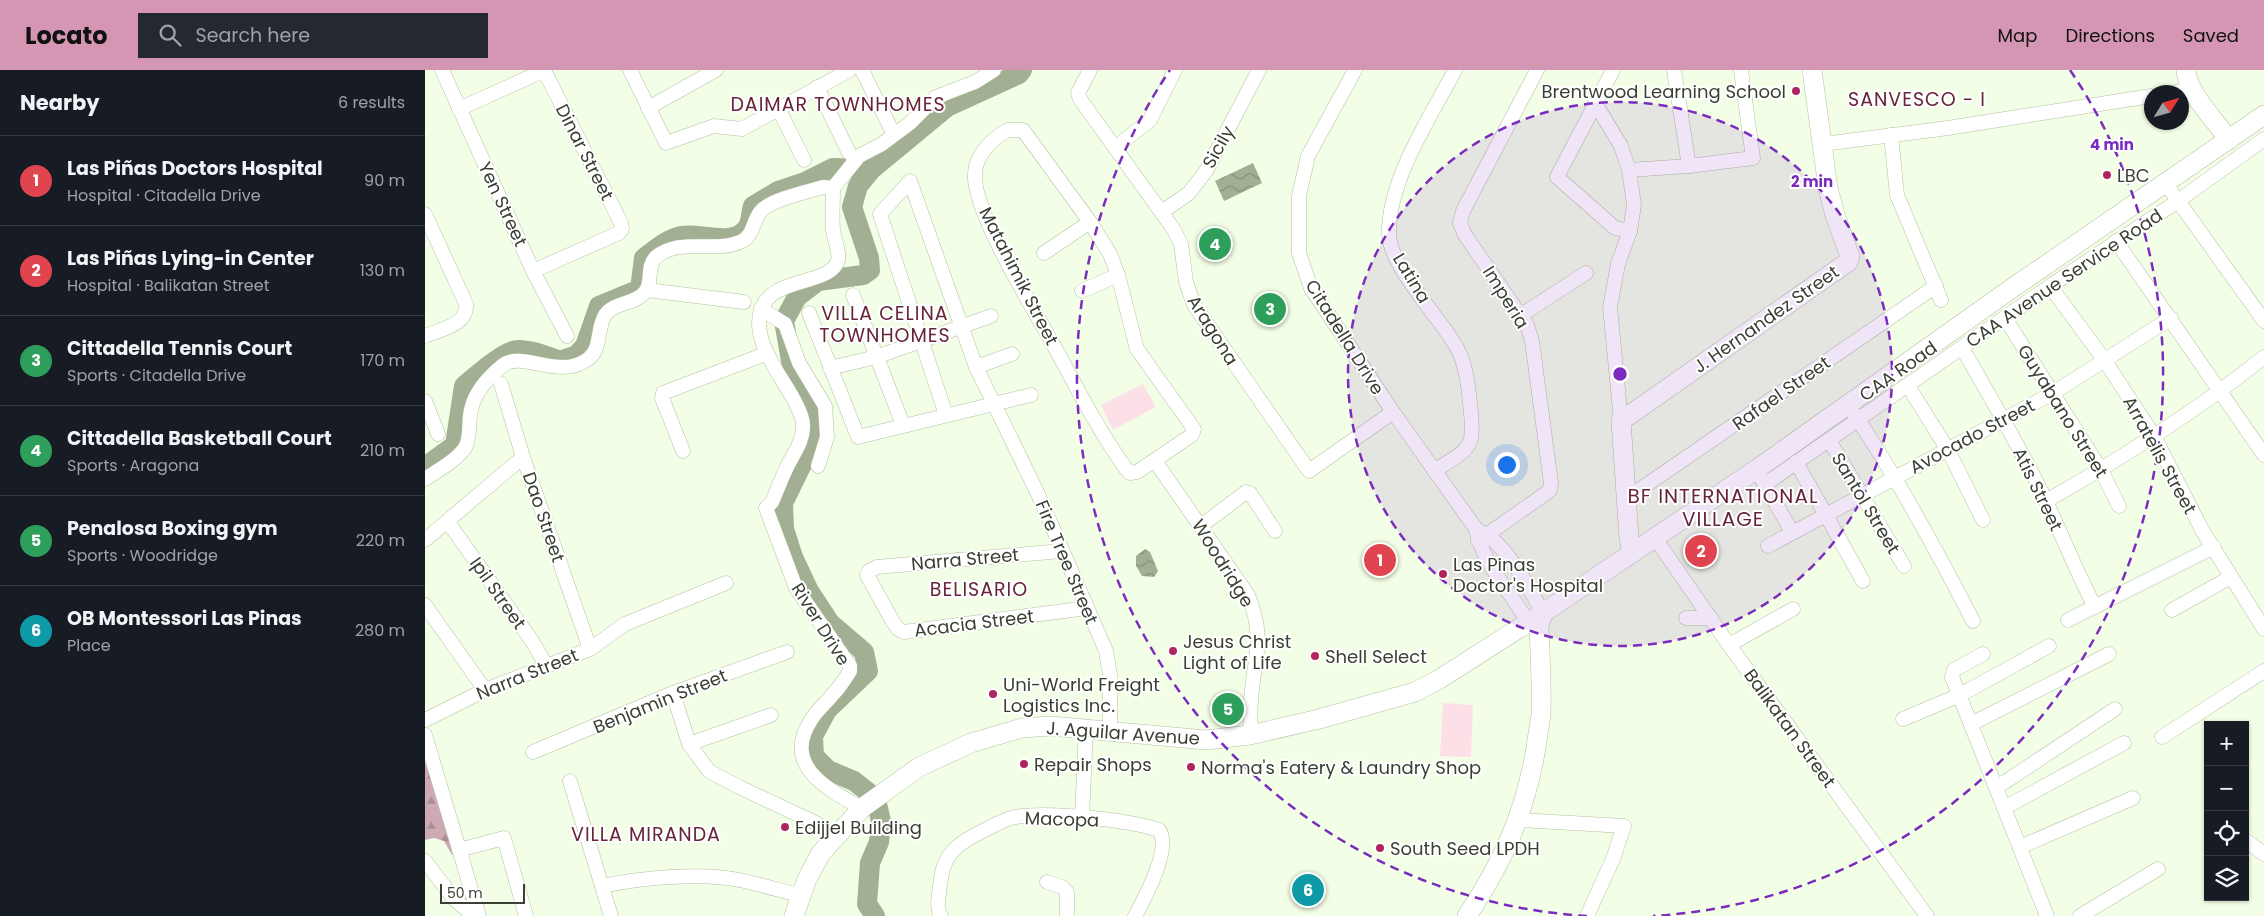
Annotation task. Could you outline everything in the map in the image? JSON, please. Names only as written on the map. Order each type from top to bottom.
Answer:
[{"type":"main road","name":"J. Hernandez Street","points":[[1621,421],[1848,262],[1850,253],[1835,216],[1828,188],[1812,70]]},
{"type":"main road","points":[[2185,85],[2186,70]]},
{"type":"main road","points":[[2189,96],[2229,140]]},
{"type":"main road","name":"CAA Road","points":[[1536,621],[1632,553],[1760,477],[1853,413],[2014,287],[2264,115]]},
{"type":"main road","points":[[1621,421],[1632,553]]},
{"type":"main road","points":[[1467,916],[1505,852],[1518,820],[1533,764],[1541,716],[1536,621]]},
{"type":"main road","name":"J. Aguilar Avenue","points":[[864,807],[919,767],[946,753],[995,734],[1022,728],[1051,726],[1086,728],[1170,738],[1206,740],[1250,735],[1319,719],[1415,692],[1536,621]]},
{"type":"main road","points":[[794,916],[807,879],[821,853],[864,807]]},
{"type":"street","name":"Yen Street","points":[[442,70],[533,271],[567,336]]},
{"type":"street","points":[[459,109],[544,70]]},
{"type":"street","name":"Dinar Street","points":[[533,271],[619,234],[622,229],[621,223],[544,70]]},
{"type":"street","points":[[630,70],[666,143],[714,126],[742,129],[850,70]]},
{"type":"street","points":[[862,70],[891,130]]},
{"type":"street","points":[[818,466],[827,437],[825,406],[799,363],[785,324],[764,311],[768,299],[779,290],[791,284],[817,277],[835,266],[839,258],[833,230],[835,186],[854,154],[881,144],[910,123],[937,97],[975,82],[994,70]]},
{"type":"street","name":"Aragona","points":[[1091,70],[1078,93],[1079,95],[1162,212],[1181,244],[1185,282],[1194,305],[1309,471],[1393,412]]},
{"type":"street","points":[[1116,147],[1150,120],[1175,70]]},
{"type":"street","name":"Sicily","points":[[1162,212],[1189,193],[1206,171],[1259,70]]},
{"type":"street","name":"Citadella Drive","points":[[1355,70],[1308,156],[1299,196],[1299,253],[1311,288],[1393,412],[1481,535],[1501,548],[1514,566],[1536,621]]},
{"type":"street","name":"Latina","points":[[1434,471],[1465,451],[1471,443],[1473,434],[1469,386],[1464,365],[1456,346],[1399,263],[1389,237],[1391,210],[1401,175],[1455,70]]},
{"type":"street","name":"Imperia","points":[[1481,535],[1545,494],[1550,490],[1551,484],[1532,341],[1521,315],[1465,235],[1460,223],[1463,211],[1537,70]]},
{"type":"street","points":[[1613,70],[1557,177],[1615,228],[1630,231]]},
{"type":"street","points":[[1674,70],[1689,166]]},
{"type":"street","points":[[1629,170],[1689,166],[1753,158],[1741,70]]},
{"type":"street","points":[[648,108],[712,71]]},
{"type":"street","points":[[817,87],[854,154]]},
{"type":"street","points":[[1823,144],[2017,118],[2144,97]]},
{"type":"street","points":[[1595,103],[1621,146],[1629,170],[1634,205],[1630,231],[1618,264],[1610,307],[1621,421]]},
{"type":"street","points":[[778,108],[804,160]]},
{"type":"street","name":"Matahimik Street","points":[[1008,130],[1023,130],[1090,222],[1110,254],[1119,275],[1137,349],[1193,429],[1191,435],[1155,461],[1137,472],[1130,473],[1125,469],[1091,411],[1007,262],[990,226],[975,182],[975,172],[991,141],[1008,130]]},
{"type":"street","points":[[1891,135],[1897,195],[1941,300]]},
{"type":"street","name":"CAA Avenue Service Road","points":[[1760,477],[1796,462],[1829,440],[1853,413],[1908,386],[2116,240],[2177,201],[2264,138]]},
{"type":"street","name":"Fire Tree Street","points":[[921,342],[879,214],[910,181],[976,367],[1038,494],[1105,651],[1108,662],[1110,730]]},
{"type":"street","points":[[2166,184],[2231,272],[2264,321]]},
{"type":"street","points":[[425,479],[458,455],[466,446],[474,398],[503,364],[514,360],[525,360],[542,366],[570,366],[581,363],[595,351],[604,315],[614,308],[638,298],[647,290],[651,263],[656,257],[681,247],[716,247],[739,243],[749,236],[759,213],[769,204],[823,187],[835,186]]},
{"type":"street","points":[[425,214],[466,304],[467,313],[461,320],[425,336]]},
{"type":"street","points":[[1044,253],[1090,222]]},
{"type":"street","points":[[2116,240],[2264,455]]},
{"type":"street","points":[[1521,315],[1586,272]]},
{"type":"street","points":[[1082,291],[1119,275]]},
{"type":"street","name":"Rafael Street","points":[[1626,499],[1935,286]]},
{"type":"street","name":"Arratelis Street","points":[[2050,286],[2105,362],[2154,436],[2202,530],[2264,629]]},
{"type":"street","points":[[647,290],[744,302]]},
{"type":"street","points":[[853,295],[903,426]]},
{"type":"street","name":"River Drive","points":[[764,311],[760,332],[765,354],[781,375],[801,414],[803,425],[802,438],[772,502],[766,508],[796,588],[847,660],[850,672],[812,718],[804,733],[800,750],[808,768],[819,782],[833,793],[864,807]]},
{"type":"street","points":[[809,313],[858,437],[1031,395]]},
{"type":"street","points":[[830,368],[876,357],[991,316]]},
{"type":"street","name":"Guyabano Street","points":[[2005,318],[2101,470],[2119,506]]},
{"type":"street","name":"Avocado Street","points":[[1768,546],[1948,450],[2003,418],[2053,393],[2105,362],[2171,318]]},
{"type":"street","points":[[921,342],[945,415]]},
{"type":"street","name":"Atis Street","points":[[1962,348],[2003,418],[2046,501],[2075,569],[2095,607]]},
{"type":"street","points":[[683,451],[662,398],[663,394],[765,354]]},
{"type":"street","points":[[976,367],[1012,354]]},
{"type":"street","points":[[2046,501],[2101,470],[2222,392],[2264,357]]},
{"type":"street","name":"Dao Street","points":[[501,384],[523,456],[590,649]]},
{"type":"street","points":[[1908,386],[1948,450],[1983,520]]},
{"type":"street","points":[[425,401],[438,434]]},
{"type":"street","points":[[1853,413],[1895,478],[1936,548],[1973,621]]},
{"type":"street","name":"Santol Street","points":[[1829,440],[1904,566]]},
{"type":"street","points":[[425,540],[523,456]]},
{"type":"street","name":"Woodridge","points":[[1155,461],[1248,596],[1257,620],[1259,648],[1251,700],[1250,735]]},
{"type":"street","points":[[1796,462],[1863,582]]},
{"type":"street","points":[[1760,477],[1792,532]]},
{"type":"street","points":[[1201,526],[1246,492],[1250,493],[1275,531]]},
{"type":"street","name":"Ipil Street","points":[[448,522],[532,641],[546,665]]},
{"type":"street","name":"Citadella Drive","points":[[1481,535],[1485,556],[1536,621]]},
{"type":"street","name":"Balikatan Street","points":[[1655,538],[1729,645],[1927,916]]},
{"type":"street","points":[[2068,620],[2213,547]]},
{"type":"street","name":"Narra Street","points":[[869,571],[877,567],[1062,550]]},
{"type":"street","points":[[1499,576],[1514,566]]},
{"type":"street","name":"Acacia Street","points":[[869,571],[868,581],[893,622],[904,632],[1087,608]]},
{"type":"street","points":[[2172,610],[2231,577]]},
{"type":"street","name":"Narra Street","points":[[425,720],[485,690],[590,649],[625,624],[726,583]]},
{"type":"street","points":[[425,605],[485,690]]},
{"type":"street","points":[[1729,645],[1793,610]]},
{"type":"street","points":[[1686,618],[1711,618]]},
{"type":"street","points":[[1903,719],[1959,695],[2049,646]]},
{"type":"street","name":"Benjamin Street","points":[[533,752],[673,693],[787,652]]},
{"type":"street","points":[[1983,654],[1954,670],[1952,677],[2047,916]]},
{"type":"street","points":[[1971,724],[2109,654]]},
{"type":"street","points":[[2162,737],[2264,671]]},
{"type":"street","points":[[673,693],[689,744],[709,770],[739,787],[815,823],[836,836]]},
{"type":"street","points":[[1996,786],[2005,782],[2115,708]]},
{"type":"street","points":[[689,744],[771,715]]},
{"type":"street","points":[[1082,818],[1086,728]]},
{"type":"street","points":[[425,735],[479,916]]},
{"type":"street","points":[[2005,808],[2124,743]]},
{"type":"street","points":[[570,781],[611,916]]},
{"type":"street","points":[[2020,847],[2133,798]]},
{"type":"street","name":"Macopa","points":[[941,916],[938,909],[941,873],[947,855],[965,840],[1009,819],[1038,815],[1144,825],[1159,830],[1163,835],[1163,844],[1155,873],[1135,916]]},
{"type":"street","points":[[1518,820],[1624,826],[1609,867],[1587,916]]},
{"type":"street","points":[[459,850],[504,838],[526,916]]},
{"type":"street","points":[[2249,843],[2264,854]]},
{"type":"street","points":[[425,861],[453,899],[474,916]]},
{"type":"street","points":[[2080,916],[2158,869]]},
{"type":"street","points":[[602,886],[634,879],[709,877],[737,879],[802,896]]},
{"type":"street","points":[[1047,882],[1062,887],[1067,892],[1067,916]]},
{"type":"shaded area","points":[[1143,384],[1156,407],[1113,430],[1101,405]]},
{"type":"shaded area","points":[[1443,703],[1473,705],[1471,757],[1440,756]]},
{"type":"green space","points":[[425,751],[456,854],[452,855],[444,841],[434,838],[425,840]]},
{"type":"water","points":[[1253,163],[1262,183],[1224,201],[1215,181]]},
{"type":"water","points":[[1145,549],[1150,552],[1158,571],[1154,577],[1142,576],[1136,566],[1136,556]]},
{"type":"waterway","points":[[875,916],[867,904],[870,863],[879,842],[881,821],[877,804],[868,792],[854,781],[828,770],[814,756],[813,736],[827,710],[868,671],[864,652],[830,623],[809,591],[793,557],[784,529],[783,503],[809,450],[816,429],[812,412],[796,389],[784,321],[797,297],[818,281],[863,275],[870,270],[869,258],[852,207],[858,186],[872,169],[947,107],[1019,74],[1022,70]]},
{"type":"waterway","points":[[425,467],[455,445],[464,386],[505,354],[512,351],[529,351],[560,361],[577,355],[585,346],[599,306],[640,289],[644,258],[661,245],[681,236],[689,235],[716,238],[733,237],[741,234],[747,228],[753,206],[778,191],[805,182],[833,168],[868,169]]},
{"type":"place","name":"Brentwood Learning School","points":[[1796,91]]},
{"type":"place","name":"LBC","points":[[2107,175]]},
{"type":"place","name":"Cittadella Basketball Court","points":[[1215,244]]},
{"type":"place","name":"Cittadella Tennis Court","points":[[1270,309]]},
{"type":"place","name":"Las Piñas Lying-in Center","points":[[1701,551]]},
{"type":"place","name":"Las Piñas Doctors Hospital","points":[[1380,560]]},
{"type":"place","name":"Las Pinas Doctor's Hospital","points":[[1443,574]]},
{"type":"place","name":"Jesus Christ Light of Life","points":[[1173,651]]},
{"type":"place","name":"Shell Select","points":[[1315,656]]},
{"type":"place","name":"Uni-World Freight Logistics Inc.","points":[[993,694]]},
{"type":"place","name":"Penalosa Boxing gym","points":[[1228,709]]},
{"type":"place","name":"Repair Shops","points":[[1024,764]]},
{"type":"place","name":"Norma's Eatery & Laundry Shop","points":[[1191,767]]},
{"type":"place","name":"Edijjel Building","points":[[785,827]]},
{"type":"place","name":"South Seed LPDH","points":[[1380,848]]},
{"type":"place","name":"OB Montessori Las Pinas","points":[[1308,890]]},
{"type":"district","name":"SANVESCO - I","points":[[1917,99]]},
{"type":"district","name":"DAIMAR TOWNHOMES","points":[[838,104]]},
{"type":"district","name":"VILLA CELINA TOWNHOMES","points":[[885,324]]},
{"type":"district","name":"BF INTERNATIONAL VILLAGE","points":[[1723,508]]},
{"type":"district","name":"BELISARIO","points":[[979,589]]},
{"type":"district","name":"VILLA MIRANDA","points":[[646,834]]}]
